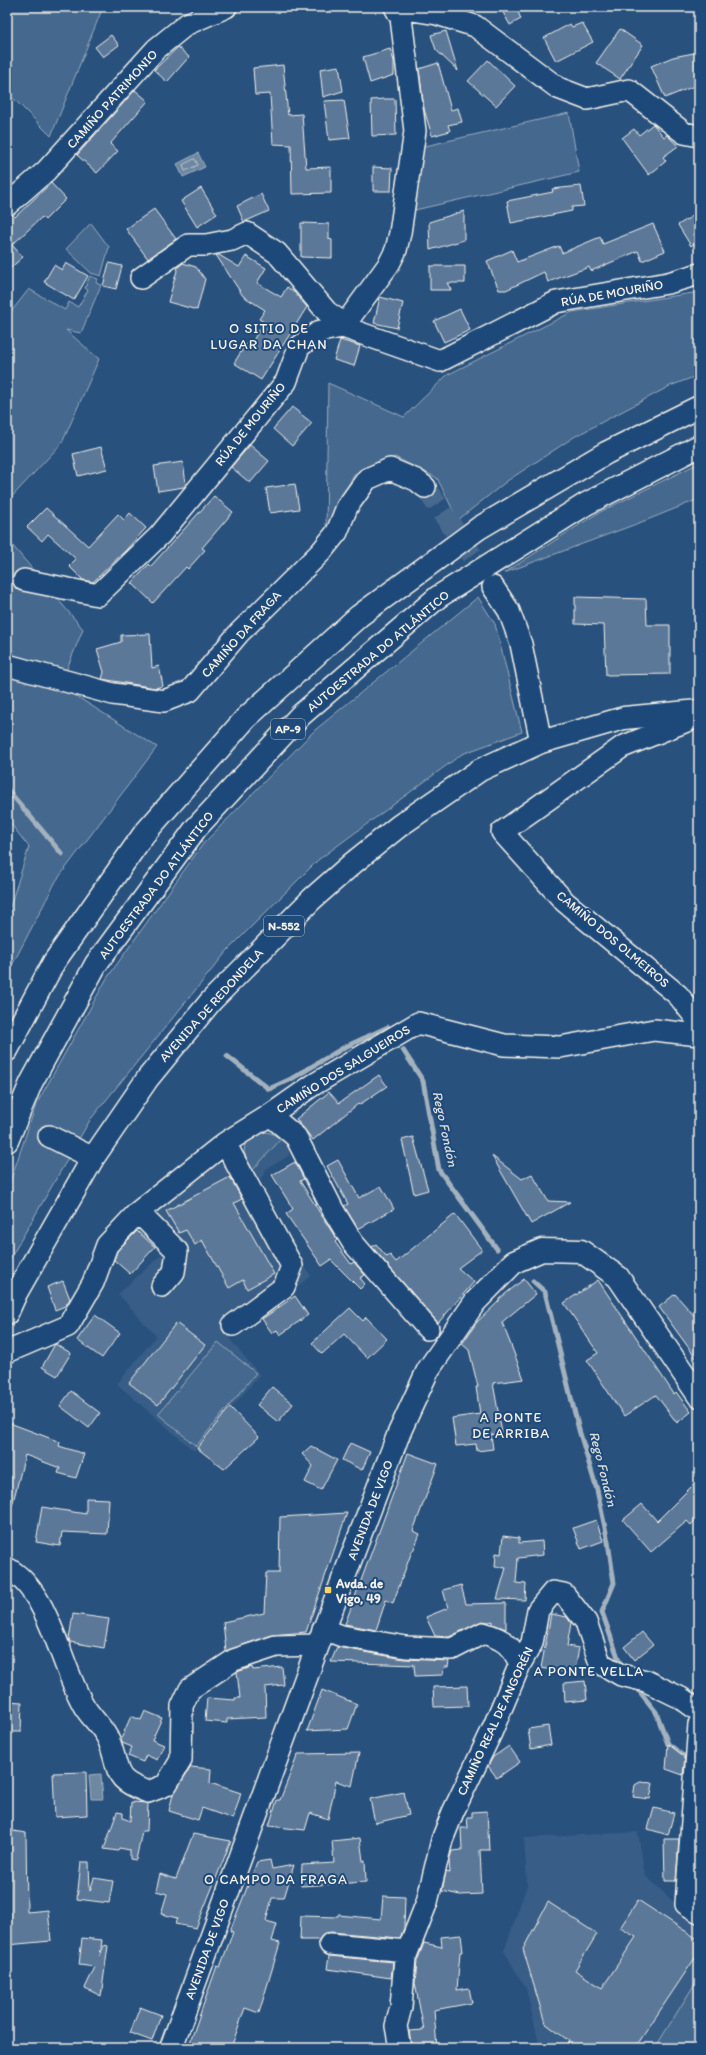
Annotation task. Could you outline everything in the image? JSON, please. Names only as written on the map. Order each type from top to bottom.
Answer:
[{"type":"main road","name":"AP-9","points":[[7,1050],[54,962],[144,834],[246,718],[359,616],[479,528],[606,453],[699,407]]},
{"type":"main road","name":"AUTOESTRADA DO ATLÁNTICO","points":[[7,1141],[31,1083],[96,964],[196,828],[301,715],[438,597],[586,504],[699,446]]},
{"type":"main road","name":"AVENIDA DE REDONDELA","points":[[7,1314],[12,1290],[93,1158],[148,1078],[211,1002],[312,899],[353,862],[399,826],[480,770],[541,742],[624,718],[699,711]]},
{"type":"main road","name":"AVENIDA DE VIGO","points":[[171,2048],[321,1637],[399,1433],[428,1370],[475,1302],[514,1262],[542,1250],[581,1252],[618,1277],[699,1396]]},
{"type":"street","name":"CAMIÑO PATRIMONIO","points":[[7,205],[46,171],[156,49],[187,24],[226,7]]},
{"type":"street","points":[[141,278],[188,245],[232,240],[246,233],[277,253],[327,312],[340,321],[343,327],[389,264],[396,250],[400,233],[415,131],[401,18],[403,9],[437,14],[475,26],[558,88],[587,99],[629,90],[684,133],[699,136]]},
{"type":"street","name":"RÚA DE MOURIÑO","points":[[24,580],[98,595],[160,535],[286,382],[299,347],[320,331],[343,327],[440,361],[556,302],[668,283],[699,274]]},
{"type":"street","name":"CAMIÑO DA FRAGA","points":[[7,665],[114,694],[164,701],[190,691],[239,634],[321,552],[337,532],[347,507],[367,479],[390,469],[416,480],[425,487]]},
{"type":"street","points":[[493,587],[509,611],[521,644],[541,742]]},
{"type":"street","name":"CAMIÑO DOS OLMEIROS","points":[[699,716],[622,747],[502,832],[565,902],[678,995],[699,1022]]},
{"type":"street","name":"CAMIÑO DOS SALGUEIROS","points":[[7,1352],[68,1326],[93,1283],[107,1245],[138,1212],[225,1143],[270,1115],[313,1085],[418,1023],[504,1045],[560,1047],[654,1030],[699,1035]]},
{"type":"street","points":[[270,1115],[296,1137],[333,1210],[353,1243],[428,1329]]},
{"type":"street","points":[[49,1136],[93,1158]]},
{"type":"street","points":[[225,1143],[292,1266],[284,1287],[233,1325]]},
{"type":"street","points":[[138,1212],[177,1251],[174,1272],[162,1286]]},
{"type":"street","points":[[7,1568],[20,1574],[44,1609],[84,1706],[109,1740],[117,1772],[132,1786],[148,1792],[166,1785],[181,1760],[182,1706],[190,1689],[234,1660],[276,1646],[321,1637],[342,1636],[406,1647],[452,1649],[483,1634],[502,1639],[515,1653],[520,1664]]},
{"type":"street","name":"CAMIÑO REAL DE ANGORÉN","points":[[400,2048],[396,2026],[408,1951],[427,1902],[442,1840],[453,1812],[491,1733],[520,1664],[532,1642],[538,1610],[553,1592],[564,1594],[586,1622],[600,1663],[621,1675],[646,1681],[681,1698],[699,1711]]},
{"type":"street","points":[[699,1724],[686,1904],[699,1912]]},
{"type":"street","points":[[330,1944],[408,1951]]},
{"type":"shaded area","points":[[7,7],[103,7],[51,136],[7,92]]},
{"type":"shaded area","points":[[569,113],[579,172],[415,210],[421,147]]},
{"type":"shaded area","points":[[91,223],[109,247],[101,276],[91,273],[66,249]]},
{"type":"shaded area","points":[[90,276],[98,279],[96,283],[101,285],[81,333],[66,330],[99,359],[62,443],[7,502],[7,317],[29,289],[65,310],[69,302],[78,307],[88,290],[85,288]]},
{"type":"shaded area","points":[[699,292],[699,375],[670,386],[574,437],[507,481],[458,520],[437,478],[395,457],[354,474],[326,532],[328,383],[404,417],[447,375],[572,312]]},
{"type":"shaded area","points":[[699,463],[699,499],[504,573],[598,513]]},
{"type":"shaded area","points":[[7,539],[83,629],[60,686],[157,747],[56,881],[7,975],[7,916],[29,847],[7,819]]},
{"type":"shaded area","points":[[478,597],[495,624],[522,732],[462,754],[318,860],[227,951],[90,1120],[7,1264],[7,1191],[36,1105],[107,978],[203,844],[315,730]]},
{"type":"shaded area","points":[[253,1130],[271,1133],[281,1139],[252,1171],[244,1152],[246,1135]]},
{"type":"shaded area","points":[[271,1133],[281,1139],[289,1148],[289,1156],[265,1170],[266,1172],[255,1185],[311,1276],[230,1339],[260,1375],[194,1451],[117,1384],[156,1336],[118,1294],[162,1254],[135,1229],[211,1165],[229,1164],[243,1153],[246,1135]]},
{"type":"shaded area","points":[[218,1342],[256,1373],[196,1446],[158,1414]]},
{"type":"shaded area","points":[[638,1832],[645,1875],[679,1907],[699,1919],[699,1977],[655,2048],[527,2048],[539,2044],[526,1989],[504,1951],[527,1885],[524,1838]]},
{"type":"shaded area","points":[[699,1977],[699,2048],[655,2048]]},
{"type":"water","points":[[198,153],[205,167],[183,177],[177,164]]},
{"type":"water","points":[[101,1774],[103,1799],[91,1799],[89,1775]]},
{"type":"building","points":[[500,7],[516,7],[521,19],[510,25]]},
{"type":"building","points":[[582,23],[593,42],[556,61],[544,38],[570,24],[572,27]]},
{"type":"building","points":[[620,29],[643,45],[620,79],[596,63]]},
{"type":"building","points":[[446,31],[458,71],[436,50],[431,35]]},
{"type":"building","points":[[111,35],[119,45],[103,57],[95,47]]},
{"type":"building","points":[[178,47],[189,57],[167,82],[154,70]]},
{"type":"building","points":[[390,49],[394,61],[394,75],[370,83],[363,57]]},
{"type":"building","points":[[699,52],[699,84],[665,98],[651,66],[673,57]]},
{"type":"building","points":[[488,60],[515,86],[496,106],[468,81]]},
{"type":"building","points":[[438,63],[451,110],[458,108],[462,122],[448,125],[450,131],[432,136],[424,109],[419,69]]},
{"type":"building","points":[[283,65],[288,115],[302,114],[306,168],[331,167],[331,193],[292,194],[291,145],[273,144],[270,94],[255,95],[253,68]]},
{"type":"building","points":[[339,66],[343,91],[323,97],[320,69]]},
{"type":"building","points":[[135,90],[148,101],[110,144],[118,151],[97,173],[77,155]]},
{"type":"building","points":[[395,99],[396,135],[372,136],[371,100]]},
{"type":"building","points":[[344,100],[350,138],[329,140],[324,101]]},
{"type":"building","points":[[653,124],[664,137],[667,135],[678,146],[663,157],[666,161],[649,175],[622,138],[634,129],[639,135]]},
{"type":"building","points":[[373,167],[392,168],[391,191],[373,191]]},
{"type":"building","points":[[51,183],[66,199],[45,220],[42,217],[12,245],[23,257],[7,271],[7,217],[13,215],[15,217]]},
{"type":"building","points":[[581,186],[584,206],[572,207],[572,211],[511,223],[507,201],[553,192],[552,189]]},
{"type":"building","points":[[201,188],[217,214],[197,227],[181,201]]},
{"type":"building","points":[[261,194],[269,211],[244,222],[237,206]]},
{"type":"building","points":[[154,209],[176,239],[148,259],[126,229]]},
{"type":"building","points":[[464,211],[464,240],[430,250],[429,222]]},
{"type":"building","points":[[699,212],[699,240],[691,246],[678,225]]},
{"type":"building","points":[[301,223],[329,224],[329,239],[332,240],[332,258],[301,257]]},
{"type":"building","points":[[653,224],[665,251],[642,261],[638,251],[591,271],[589,267],[548,282],[544,272],[506,290],[499,290],[487,261],[512,250],[517,262],[559,246],[562,253],[600,237],[603,244]]},
{"type":"building","points":[[216,255],[219,255],[239,267],[246,256],[266,268],[257,283],[281,297],[287,287],[294,292],[307,307],[261,380],[234,363],[246,344],[249,347],[264,322],[259,319],[265,310],[243,296]]},
{"type":"building","points":[[66,263],[88,276],[74,300],[44,282],[54,265],[62,270]]},
{"type":"building","points":[[109,263],[122,266],[116,289],[103,286]]},
{"type":"building","points":[[183,263],[196,267],[205,279],[197,310],[168,302],[178,267]]},
{"type":"building","points":[[430,266],[465,266],[465,283],[447,283],[451,290],[430,290]]},
{"type":"building","points":[[380,297],[403,303],[397,328],[374,323]]},
{"type":"building","points":[[460,309],[470,330],[444,342],[434,321]]},
{"type":"building","points":[[340,340],[360,346],[354,366],[334,360]]},
{"type":"building","points":[[292,407],[312,423],[292,446],[273,429]]},
{"type":"building","points":[[250,445],[269,461],[250,483],[231,467]]},
{"type":"building","points":[[101,447],[107,469],[78,476],[73,454]]},
{"type":"building","points":[[183,462],[186,484],[184,487],[158,491],[154,466]]},
{"type":"building","points":[[295,484],[299,509],[270,513],[266,488]]},
{"type":"building","points":[[214,496],[233,512],[202,548],[205,550],[188,569],[186,567],[153,603],[132,583],[149,564],[151,566]]},
{"type":"building","points":[[46,508],[88,546],[118,514],[124,520],[130,513],[146,528],[93,582],[83,580],[69,566],[76,559],[48,534],[42,541],[27,527]]},
{"type":"building","points":[[575,597],[646,599],[647,625],[670,625],[670,674],[606,675],[604,625],[575,624]]},
{"type":"building","points":[[150,634],[152,668],[159,666],[163,686],[155,688],[102,679],[104,672],[97,649],[121,642],[121,635]]},
{"type":"building","points":[[379,1075],[387,1086],[359,1105],[358,1104],[313,1140],[296,1119],[329,1092],[339,1103]]},
{"type":"building","points":[[413,1137],[428,1190],[414,1194],[402,1140]]},
{"type":"building","points":[[492,1156],[522,1179],[532,1174],[548,1201],[570,1202],[531,1224]]},
{"type":"building","points":[[338,1160],[359,1198],[381,1186],[394,1209],[358,1229],[344,1206],[348,1204],[327,1166]]},
{"type":"building","points":[[295,1162],[304,1179],[300,1181],[337,1240],[335,1242],[351,1264],[354,1262],[365,1275],[360,1278],[365,1284],[360,1289],[331,1260],[322,1266],[286,1214],[293,1209],[272,1175]]},
{"type":"building","points":[[230,1177],[242,1199],[234,1203],[274,1274],[247,1289],[243,1280],[229,1288],[202,1240],[195,1245],[186,1230],[179,1233],[166,1211]]},
{"type":"building","points":[[455,1214],[482,1250],[458,1268],[474,1282],[438,1323],[372,1247],[376,1244],[387,1257],[390,1255],[396,1262]]},
{"type":"building","points":[[137,1231],[155,1247],[130,1274],[114,1260],[117,1251]]},
{"type":"building","points":[[524,1279],[536,1294],[502,1322],[524,1379],[493,1383],[502,1433],[491,1435],[493,1449],[477,1451],[476,1444],[456,1446],[452,1418],[480,1414],[476,1387],[478,1387],[469,1350],[462,1344],[477,1322],[499,1301],[499,1299]]},
{"type":"building","points":[[598,1280],[674,1394],[676,1392],[691,1412],[677,1423],[656,1395],[624,1416],[587,1360],[598,1353],[564,1303]]},
{"type":"building","points":[[63,1281],[70,1299],[65,1306],[55,1310],[47,1287]]},
{"type":"building","points":[[675,1294],[699,1321],[699,1362],[659,1307]]},
{"type":"building","points":[[295,1296],[308,1315],[280,1335],[277,1330],[272,1333],[262,1319]]},
{"type":"building","points":[[350,1308],[363,1321],[366,1317],[387,1339],[367,1358],[344,1334],[322,1354],[312,1343]]},
{"type":"building","points":[[95,1315],[120,1333],[102,1358],[77,1340]]},
{"type":"building","points":[[176,1323],[205,1345],[158,1405],[129,1383]]},
{"type":"building","points":[[55,1344],[71,1353],[57,1376],[42,1367]]},
{"type":"building","points":[[272,1387],[293,1404],[278,1422],[257,1405]]},
{"type":"building","points":[[71,1391],[100,1413],[89,1428],[60,1406]]},
{"type":"building","points":[[230,1407],[259,1437],[224,1469],[197,1448]]},
{"type":"building","points":[[7,1422],[60,1442],[59,1446],[84,1454],[76,1478],[58,1473],[60,1468],[25,1455],[12,1506],[7,1506]]},
{"type":"building","points":[[350,1443],[370,1452],[362,1470],[342,1460]]},
{"type":"building","points":[[311,1446],[337,1460],[321,1490],[305,1482],[313,1466],[302,1454]]},
{"type":"building","points":[[408,1453],[438,1464],[413,1531],[420,1534],[412,1551],[393,1603],[386,1600],[376,1630],[345,1624]]},
{"type":"building","points":[[699,1479],[699,1516],[691,1525],[687,1521],[651,1552],[623,1520],[642,1504],[657,1521]]},
{"type":"building","points":[[86,1498],[109,1499],[107,1534],[62,1532],[60,1546],[36,1542],[42,1507],[86,1514]]},
{"type":"building","points":[[347,1513],[306,1632],[272,1635],[226,1651],[223,1622],[264,1613],[266,1573],[279,1573],[280,1517]]},
{"type":"building","points":[[596,1520],[603,1541],[581,1549],[573,1528]]},
{"type":"building","points":[[503,1536],[519,1538],[519,1543],[542,1541],[543,1555],[518,1558],[516,1583],[526,1584],[525,1600],[497,1599],[506,1568],[495,1567],[496,1553],[501,1554]]},
{"type":"building","points":[[461,1585],[466,1604],[506,1603],[506,1629],[493,1624],[493,1621],[482,1621],[449,1637],[435,1636],[426,1617],[448,1608],[443,1590]]},
{"type":"building","points":[[73,1614],[109,1619],[104,1648],[70,1642],[69,1639]]},
{"type":"building","points":[[551,1614],[567,1617],[571,1623],[567,1646],[579,1648],[574,1674],[541,1668]]},
{"type":"building","points":[[642,1632],[653,1645],[634,1660],[624,1647]]},
{"type":"building","points":[[337,1647],[404,1659],[449,1661],[448,1667],[444,1667],[443,1675],[415,1676],[414,1665],[331,1662]]},
{"type":"building","points":[[252,1667],[253,1670],[282,1667],[284,1685],[265,1687],[266,1717],[227,1719],[227,1723],[205,1721],[207,1698],[235,1700],[235,1698],[240,1698],[237,1672]]},
{"type":"building","points":[[585,1681],[587,1700],[565,1702],[564,1683]]},
{"type":"building","points":[[467,1686],[468,1706],[434,1707],[433,1687]]},
{"type":"building","points":[[322,1690],[357,1704],[348,1729],[307,1731]]},
{"type":"building","points":[[7,1701],[22,1702],[21,1732],[7,1732]]},
{"type":"building","points":[[145,1711],[162,1718],[152,1740],[164,1745],[157,1760],[146,1755],[143,1762],[128,1756],[132,1747],[122,1743],[121,1739],[131,1716],[141,1720]]},
{"type":"building","points":[[548,1726],[551,1745],[531,1749],[528,1729]]},
{"type":"building","points":[[668,1744],[685,1757],[683,1775],[666,1769]]},
{"type":"building","points":[[509,1746],[520,1762],[497,1778],[488,1766],[493,1757]]},
{"type":"building","points":[[359,1753],[352,1786],[336,1781],[328,1819],[310,1813],[305,1830],[269,1826],[277,1800],[280,1800],[298,1754]]},
{"type":"building","points":[[191,1767],[211,1769],[210,1783],[241,1793],[233,1819],[202,1808],[198,1820],[169,1811],[173,1794]]},
{"type":"building","points":[[86,1772],[87,1815],[55,1817],[53,1773]]},
{"type":"building","points":[[640,1782],[653,1783],[650,1799],[633,1797],[635,1785]]},
{"type":"building","points":[[404,1792],[409,1815],[375,1823],[370,1799]]},
{"type":"building","points":[[131,1802],[148,1803],[147,1831],[142,1831],[136,1860],[130,1859],[130,1850],[119,1848],[118,1851],[104,1849],[117,1812],[123,1813],[123,1818],[130,1821]]},
{"type":"building","points":[[654,1808],[674,1813],[668,1835],[648,1829]]},
{"type":"building","points":[[487,1811],[489,1850],[480,1850],[482,1894],[460,1895],[442,1891],[446,1872],[450,1873],[449,1861],[452,1851],[462,1850],[461,1828],[468,1828],[467,1817],[472,1817],[472,1812]]},
{"type":"building","points":[[7,1830],[26,1833],[27,1912],[48,1910],[51,1941],[7,1945]]},
{"type":"building","points":[[193,1834],[231,1841],[196,1928],[175,1924],[177,1918],[161,1914],[167,1894],[156,1891],[160,1874],[176,1879]]},
{"type":"building","points":[[360,1838],[363,1861],[365,1861],[366,1882],[301,1886],[302,1865],[334,1863],[332,1841]]},
{"type":"building","points":[[664,1839],[679,1839],[676,1881],[665,1881]]},
{"type":"building","points":[[270,1860],[272,1869],[294,1865],[284,1898],[272,1898],[266,1921],[277,1924],[272,1941],[280,1943],[259,2013],[245,2008],[231,2048],[188,2048],[217,1966],[220,1967],[233,1932],[230,1931],[257,1862]]},
{"type":"building","points":[[81,1862],[89,1862],[90,1891],[94,1878],[113,1881],[109,1903],[77,1899]]},
{"type":"building","points":[[383,1896],[405,1897],[404,1928],[400,1938],[331,1932],[325,1933],[319,1940],[300,1940],[301,1916],[338,1917],[338,1915],[381,1919]]},
{"type":"building","points":[[638,1900],[699,1940],[699,1952],[635,2048],[565,2048],[569,2041],[545,2023],[523,1949],[548,1902],[597,1934],[575,1970],[602,1988],[636,1937],[620,1928]]},
{"type":"building","points":[[461,1935],[463,1952],[460,1952],[457,1990],[469,1988],[472,2003],[434,2010],[437,2048],[412,2048],[409,2031],[424,2030],[415,1983],[417,1961],[424,1943],[442,1947],[441,1937]]},
{"type":"building","points":[[82,1938],[102,1940],[100,1956],[104,1945],[108,1946],[101,1996],[85,1988],[95,1967],[79,1965]]},
{"type":"building","points":[[329,1956],[393,1962],[391,1978],[327,1969]]},
{"type":"building","points":[[140,2007],[161,2015],[152,2041],[130,2033]]},
{"type":"waterway","name":"Rego Fondón","points":[[7,789],[62,854]]},
{"type":"waterway","name":"Rego Fondón","points":[[227,1056],[269,1089],[291,1079],[345,1047],[388,1027]]},
{"type":"waterway","name":"Rego Fondón","points":[[403,1050],[423,1081],[439,1170],[497,1249]]},
{"type":"waterway","name":"Rego Fondón","points":[[533,1281],[545,1292],[579,1430],[597,1490],[608,1542],[614,1583],[602,1612],[621,1666]]},
{"type":"waterway","name":"Rego Fondón","points":[[640,1692],[656,1712],[668,1744],[685,1757],[688,1767]]},
{"type":"tunnel","points":[[425,487],[492,585]]},
{"type":"tunnel","points":[[7,1116],[49,1136]]},
{"type":"place","name":"Avda. de Vigo, 49","points":[[328,1590]]},
{"type":"district","name":"O SITIO DE LUGAR DA CHAN","points":[[269,336]]},
{"type":"district","name":"A PONTE DE ARRIBA","points":[[511,1426]]},
{"type":"district","name":"A PONTE VELLA","points":[[589,1671]]},
{"type":"district","name":"O CAMPO DA FRAGA","points":[[276,1879]]}]
